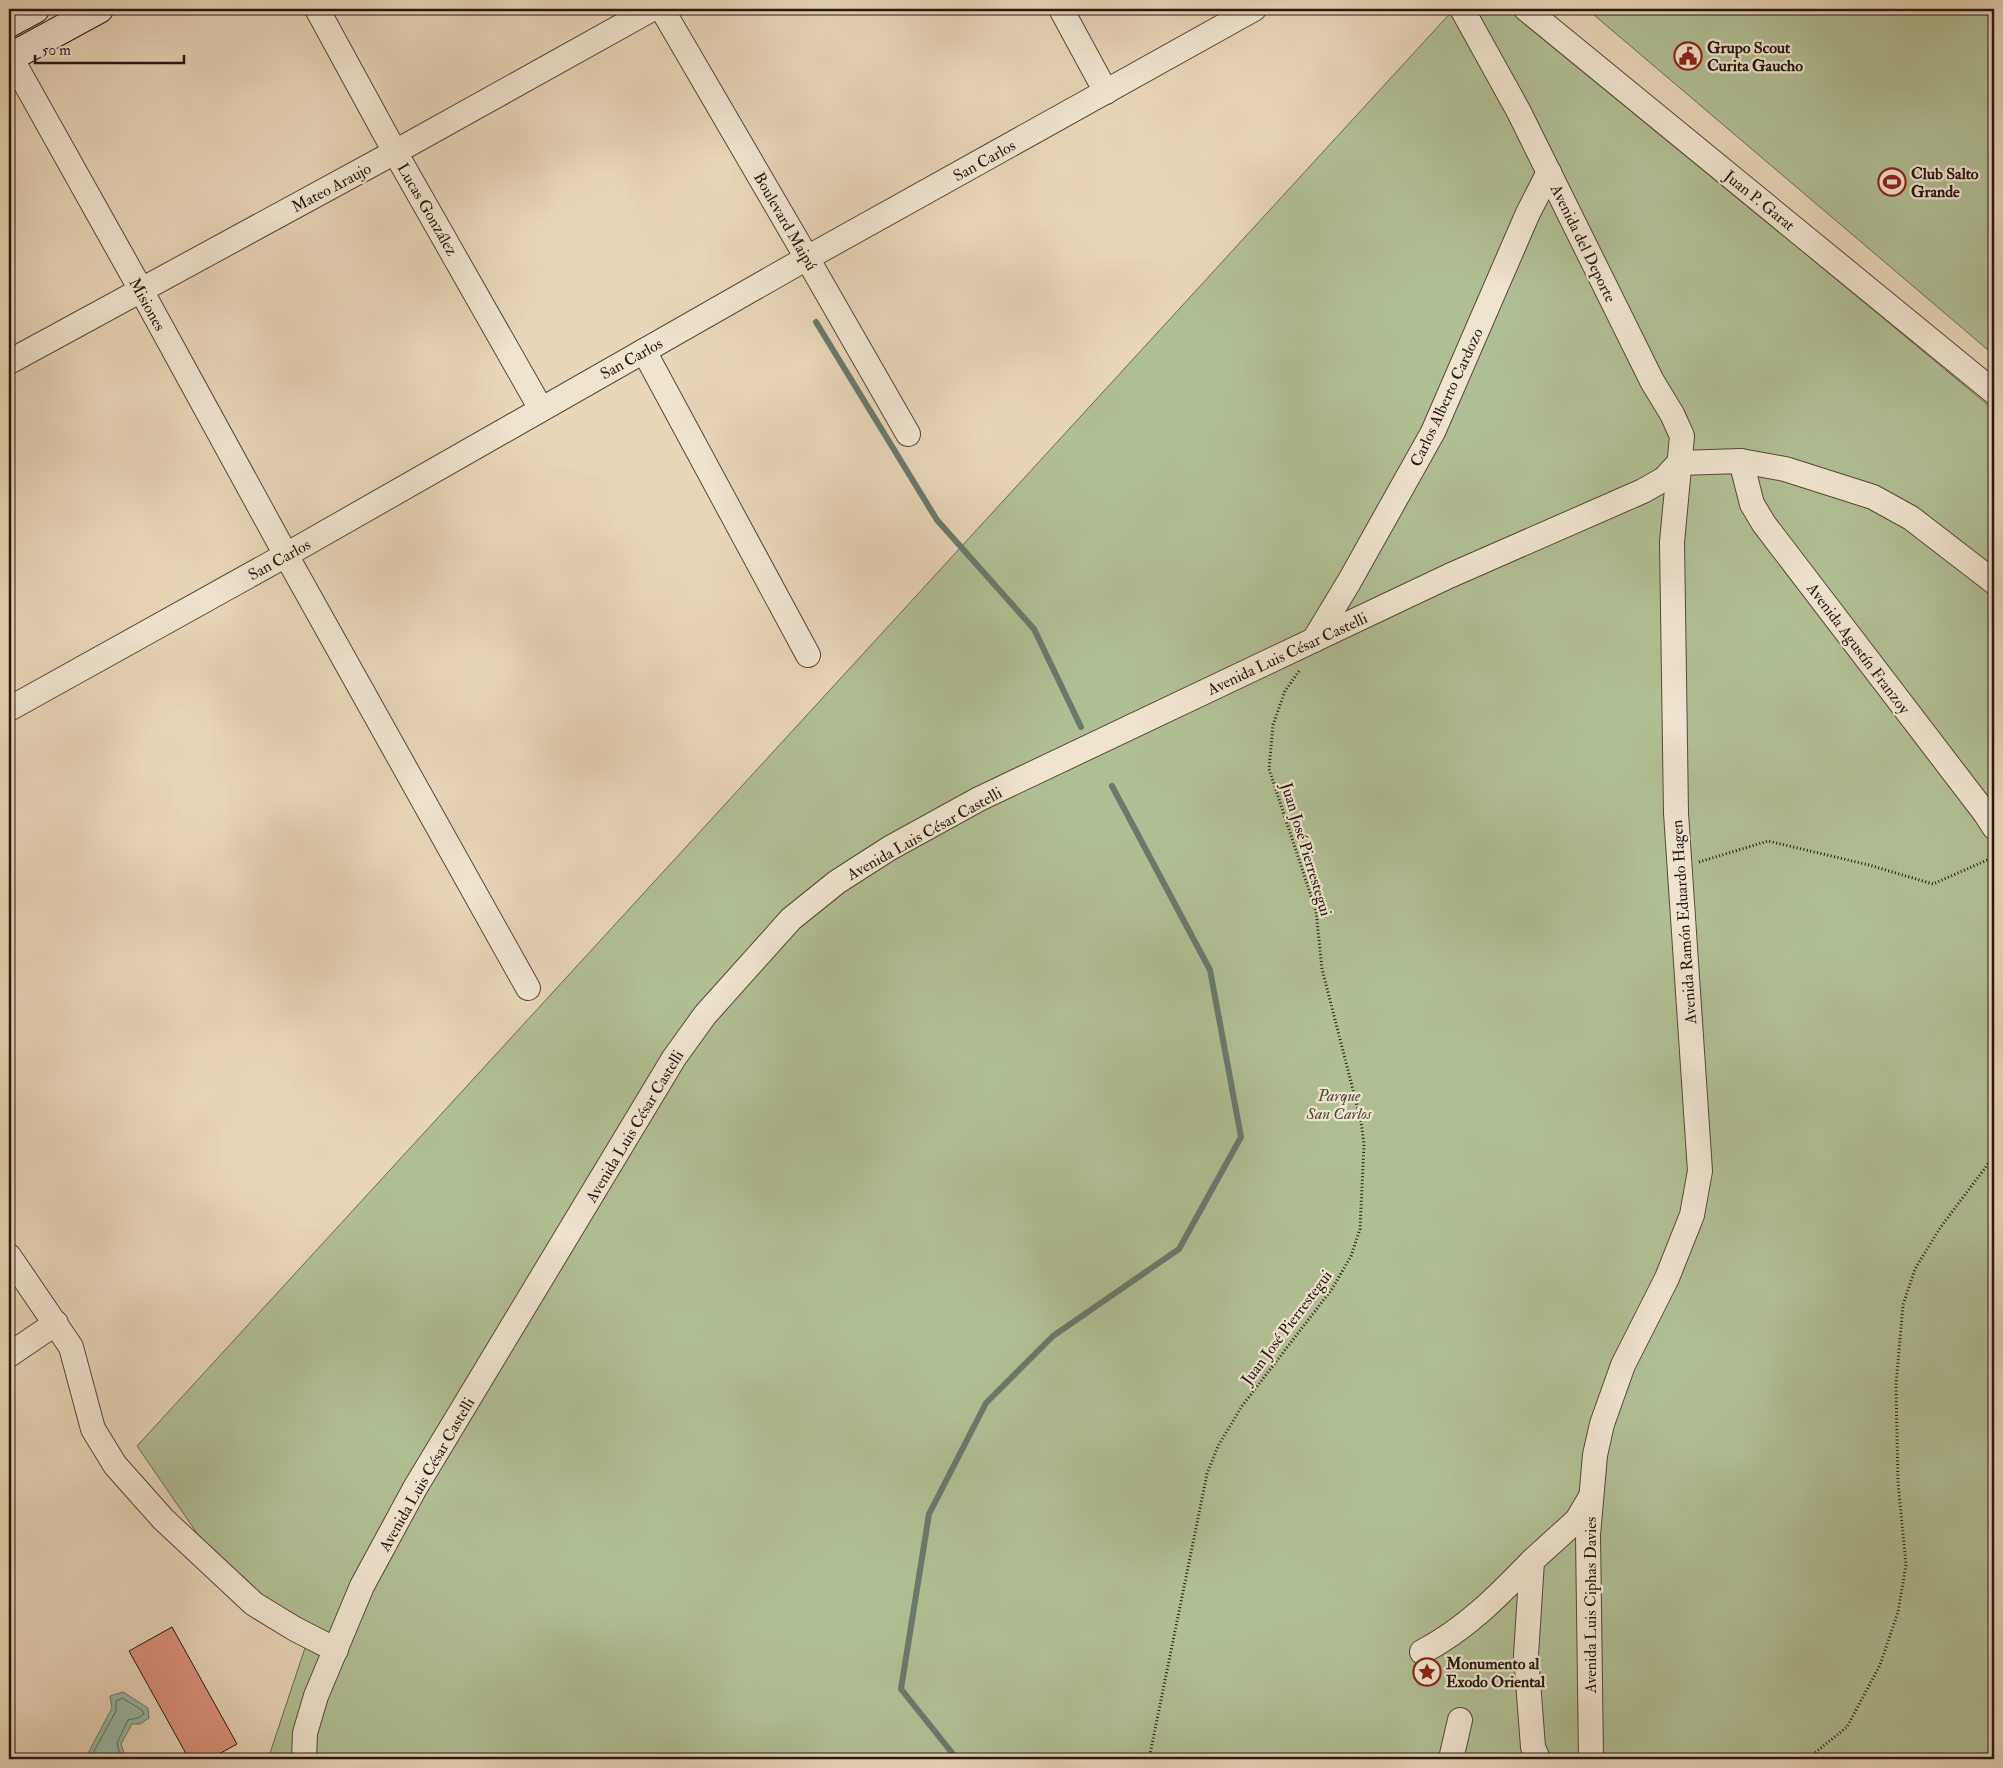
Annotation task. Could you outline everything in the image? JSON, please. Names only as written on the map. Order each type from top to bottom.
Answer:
[{"type":"main road","points":[[9,23],[36,9]]},
{"type":"main road","points":[[9,56],[99,9]]},
{"type":"street","name":"Lucas González","points":[[317,9],[541,408]]},
{"type":"street","name":"Mateo Araujo","points":[[9,362],[396,152],[652,9]]},
{"type":"street","name":"Boulevard Maipú","points":[[662,9],[808,258],[908,434]]},
{"type":"street","points":[[1061,9],[1106,92]]},
{"type":"street","name":"San Carlos","points":[[9,709],[286,556],[541,408],[1254,9]]},
{"type":"street","name":"Juan P. Garat","points":[[1526,9],[1994,392]]},
{"type":"street","name":"Avenida del Deporte","points":[[1467,18],[1519,112],[1652,381],[1676,422],[1682,436],[1679,463]]},
{"type":"street","name":"Misiones","points":[[9,56],[528,988]]},
{"type":"street","name":"Carlos Alberto Cardozo","points":[[1314,640],[1349,582],[1433,432],[1528,213],[1549,172]]},
{"type":"street","points":[[644,351],[808,655]]},
{"type":"street","points":[[1679,463],[1741,460],[1785,469],[1873,497],[1911,518],[1994,582]]},
{"type":"street","name":"Avenida Agustín Franzoy","points":[[1741,460],[1752,504],[1764,524],[1985,812],[1994,828]]},
{"type":"street","name":"Avenida Luis César Castelli","points":[[304,1759],[306,1733],[316,1696],[362,1586],[415,1488],[674,1058],[705,1015],[790,919],[837,882],[860,867],[890,848],[979,799],[1449,576],[1643,490],[1664,479],[1679,463]]},
{"type":"street","name":"Avenida Ramón Eduardo Hagen","points":[[1623,1365],[1667,1278],[1692,1215],[1700,1171],[1676,813],[1672,542],[1679,463]]},
{"type":"street","points":[[9,1256],[71,1347],[93,1429],[115,1465],[163,1519],[254,1604],[295,1629],[336,1650]]},
{"type":"street","points":[[9,1355],[56,1323]]},
{"type":"street","name":"Avenida Luis Ciphas Davies","points":[[1591,1759],[1588,1535],[1595,1455],[1602,1424],[1623,1365]]},
{"type":"street","points":[[1422,1652],[1446,1640],[1476,1616],[1577,1520],[1590,1500],[1595,1455]]},
{"type":"street","points":[[1532,1561],[1526,1655],[1533,1747],[1538,1759]]},
{"type":"street","points":[[1450,1759],[1460,1720]]},
{"type":"path","name":"Juan José Pierrestegui","points":[[1149,1759],[1207,1474],[1218,1446],[1242,1406],[1332,1289],[1351,1256],[1360,1229],[1364,1144],[1361,1121],[1322,969],[1316,911],[1268,769],[1273,725],[1285,691],[1301,669]]},
{"type":"path","points":[[1680,868],[1768,841],[1869,865],[1933,884],[1994,858]]},
{"type":"path","points":[[1807,1759],[1846,1726],[1880,1665],[1898,1612],[1906,1566],[1898,1483],[1896,1385],[1903,1305],[1915,1269],[1940,1228],[1994,1156]]},
{"type":"green space","name":"Parque San Carlos","points":[[1454,9],[1514,9],[1662,135],[1994,410],[1994,1759],[268,1759],[310,1633],[251,1592],[203,1542],[137,1446]]},
{"type":"green space","name":"Club Salto Grande","points":[[1587,9],[1994,9],[1994,355]]},
{"type":"water","points":[[123,1692],[148,1708],[149,1718],[140,1724],[132,1724],[121,1744],[126,1759],[95,1759],[87,1755],[112,1708],[110,1696]]},
{"type":"building","points":[[172,1627],[237,1744],[210,1759],[189,1759],[129,1651]]},
{"type":"waterway","points":[[816,322],[937,520],[1034,629],[1081,727]]},
{"type":"waterway","points":[[957,1759],[901,1689],[929,1514],[986,1403],[1053,1336],[1179,1249],[1241,1137],[1210,970],[1112,786]]},
{"type":"place","name":"Grupo Scout Curita Gaucho","points":[[1688,56]]},
{"type":"place","name":"Club Salto Grande","points":[[1892,182]]},
{"type":"place","name":"Monumento al Exodo Oriental","points":[[1427,1672]]}]
